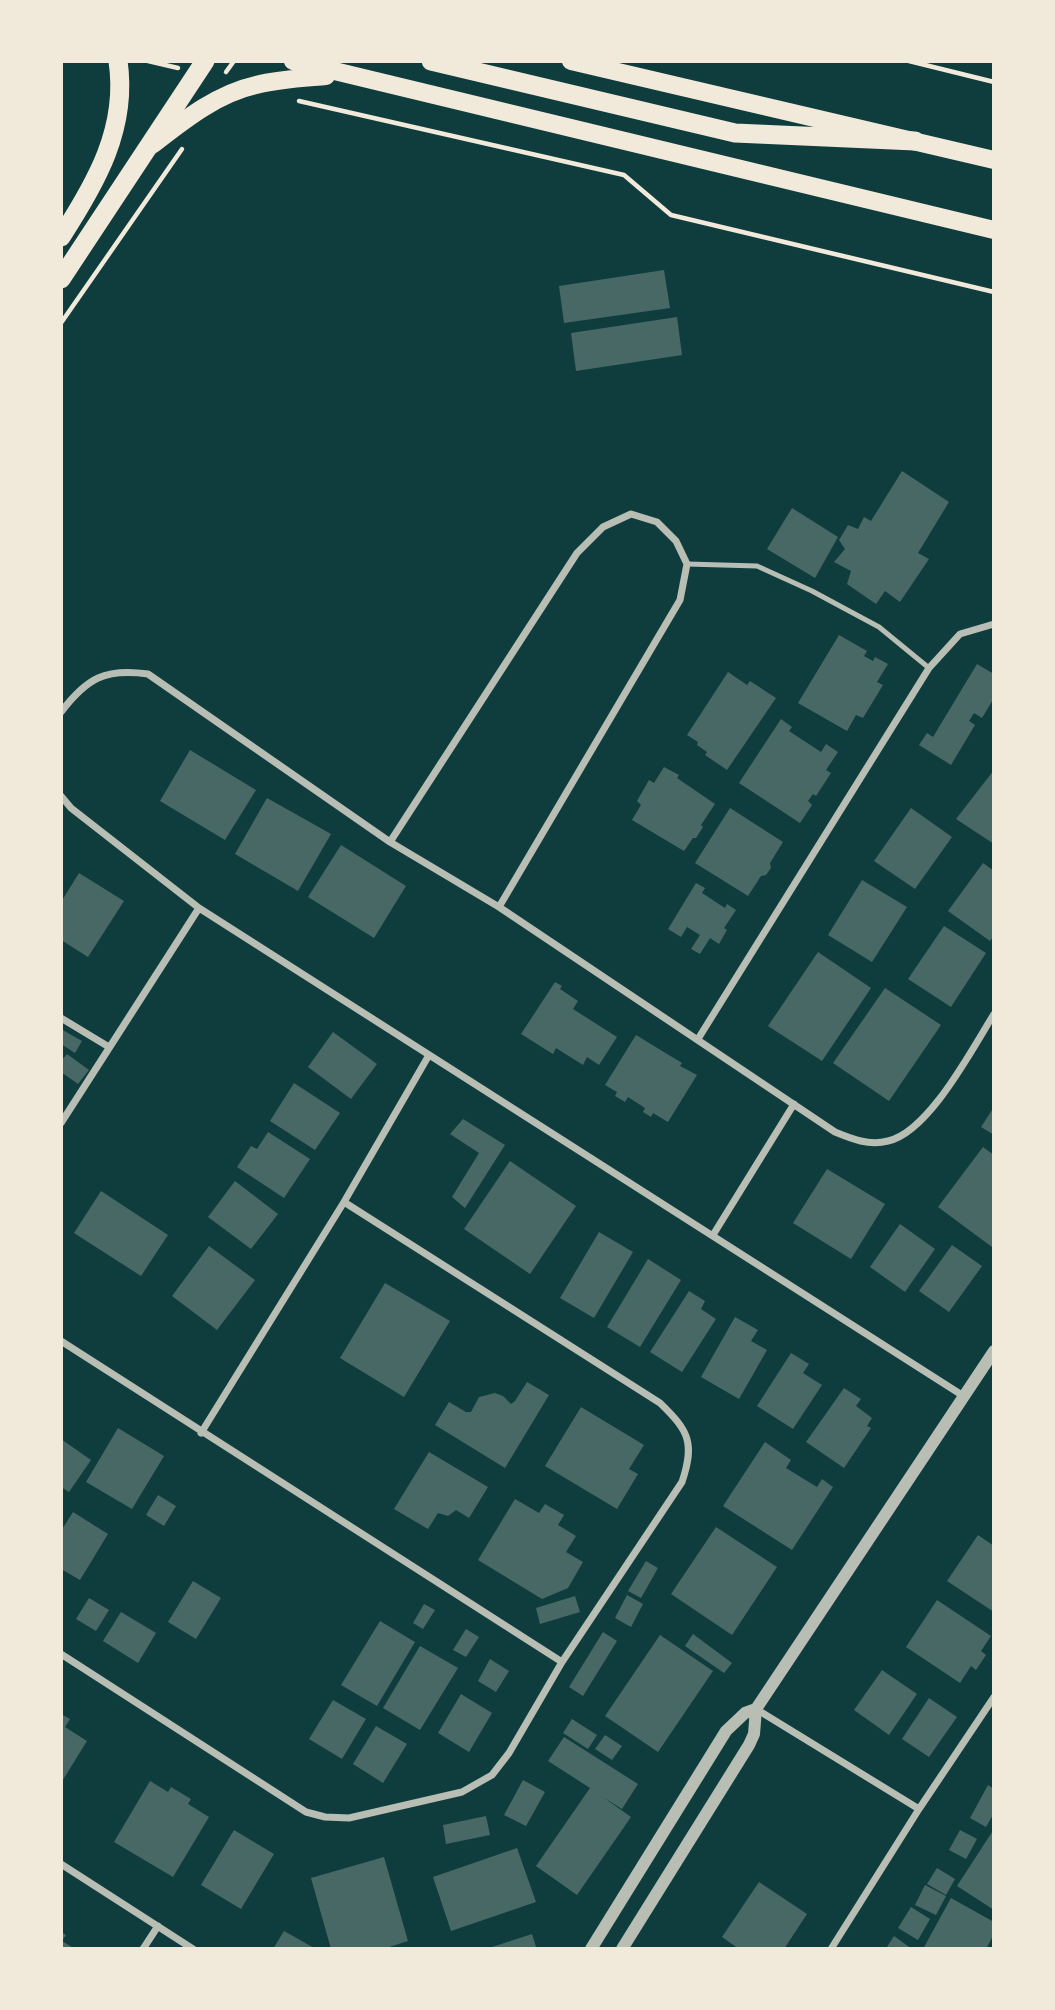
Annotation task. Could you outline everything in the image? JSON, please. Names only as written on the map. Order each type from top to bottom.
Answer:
[{"type":"highway","points":[[61,237],[89,193],[109,151],[118,117],[121,82],[118,61]]},
{"type":"highway","points":[[61,279],[205,61]]},
{"type":"highway","points":[[431,61],[735,133],[915,141]]},
{"type":"main road","points":[[293,61],[341,75],[994,229]]},
{"type":"main road","points":[[571,61],[994,160]]},
{"type":"main road","points":[[152,145],[202,108],[253,85],[284,79],[341,75]]},
{"type":"street","points":[[390,842],[577,553],[603,527],[631,514],[657,522],[676,541],[687,564],[680,600],[499,907]]},
{"type":"street","points":[[698,1039],[929,668],[960,634],[994,624]]},
{"type":"street","points":[[61,712],[92,679],[107,673],[124,671],[148,674],[390,842],[499,907],[835,1132],[860,1142],[888,1142],[911,1129],[935,1105],[994,1014]]},
{"type":"street","points":[[61,796],[71,808],[199,908],[964,1397]]},
{"type":"street","points":[[61,1123],[199,908]]},
{"type":"street","points":[[61,1018],[109,1047]]},
{"type":"street","points":[[201,1433],[344,1202],[429,1055]]},
{"type":"street","points":[[713,1235],[794,1104]]},
{"type":"street","points":[[61,1654],[306,1812],[326,1817],[349,1818],[462,1793],[492,1775],[509,1752],[562,1662],[682,1482],[689,1460],[688,1441],[677,1420],[660,1403],[344,1202]]},
{"type":"street","points":[[61,1341],[562,1662]]},
{"type":"street","points":[[591,1949],[726,1731],[745,1713],[756,1709],[994,1351]]},
{"type":"street","points":[[831,1949],[919,1809],[994,1697]]},
{"type":"street","points":[[756,1709],[919,1809]]},
{"type":"street","points":[[622,1949],[749,1745],[757,1721],[756,1709]]},
{"type":"street","points":[[61,1864],[193,1949]]},
{"type":"street","points":[[142,1949],[158,1926]]},
{"type":"lane","points":[[687,564],[757,566],[812,591],[879,627],[929,668]]},
{"type":"path","points":[[909,61],[994,82]]},
{"type":"path","points":[[290,102],[304,101],[624,175],[671,215],[994,292]]},
{"type":"path","points":[[61,323],[187,142]]},
{"type":"building","points":[[664,270],[670,308],[564,323],[559,286]]},
{"type":"building","points":[[677,317],[682,355],[576,371],[571,333]]},
{"type":"building","points":[[902,471],[949,502],[918,553],[929,559],[900,602],[885,591],[876,604],[847,584],[851,571],[834,562],[845,549],[839,540],[848,525],[858,529],[864,517],[871,521]]},
{"type":"building","points":[[792,508],[838,537],[815,578],[767,549]]},
{"type":"building","points":[[839,635],[867,651],[864,656],[873,661],[875,657],[888,664],[877,682],[883,685],[863,718],[856,715],[847,731],[798,703]]},
{"type":"building","points":[[977,664],[994,674],[994,698],[982,718],[974,713],[969,721],[975,725],[951,765],[919,745],[927,733],[933,737]]},
{"type":"building","points":[[728,672],[747,685],[750,681],[776,698],[727,770],[705,755],[707,752],[697,745],[698,742],[687,735]]},
{"type":"building","points":[[781,719],[792,727],[789,731],[821,752],[826,744],[838,752],[826,770],[831,773],[816,796],[813,794],[808,801],[812,805],[800,823],[739,783]]},
{"type":"building","points":[[190,750],[256,790],[225,840],[160,801]]},
{"type":"building","points":[[664,767],[679,775],[677,778],[715,804],[696,838],[693,838],[684,851],[632,820],[641,805],[637,801],[649,780],[654,783]]},
{"type":"building","points":[[994,770],[994,844],[956,819]]},
{"type":"building","points":[[267,798],[331,834],[298,891],[235,854]]},
{"type":"building","points":[[730,808],[783,842],[770,863],[771,868],[766,875],[761,876],[748,896],[695,863]]},
{"type":"building","points":[[911,808],[952,837],[915,889],[874,861]]},
{"type":"building","points":[[341,845],[406,886],[374,938],[308,897]]},
{"type":"building","points":[[983,863],[994,871],[994,936],[990,941],[948,911]]},
{"type":"building","points":[[79,873],[124,901],[88,957],[61,940],[61,902]]},
{"type":"building","points":[[862,880],[907,907],[872,962],[828,935]]},
{"type":"building","points":[[696,883],[705,888],[702,893],[725,908],[727,904],[736,910],[724,928],[727,930],[719,944],[710,938],[700,954],[691,949],[700,935],[687,927],[681,937],[668,929]]},
{"type":"building","points":[[944,926],[986,953],[951,1007],[908,979]]},
{"type":"building","points":[[818,952],[871,988],[822,1061],[768,1026]]},
{"type":"building","points":[[555,982],[562,986],[560,989],[578,1001],[573,1009],[617,1037],[599,1065],[587,1057],[583,1065],[556,1048],[553,1054],[521,1034]]},
{"type":"building","points":[[885,988],[941,1025],[889,1101],[833,1063]]},
{"type":"building","points":[[61,1029],[82,1041],[75,1053],[61,1044]]},
{"type":"building","points":[[333,1032],[377,1064],[351,1099],[308,1067]]},
{"type":"building","points":[[636,1035],[697,1075],[668,1122],[653,1113],[651,1117],[643,1112],[645,1108],[628,1097],[625,1102],[615,1096],[617,1092],[605,1085]]},
{"type":"building","points":[[67,1054],[89,1070],[78,1084],[61,1072],[61,1061]]},
{"type":"building","points":[[294,1083],[340,1113],[315,1150],[270,1121]]},
{"type":"building","points":[[994,1107],[994,1135],[981,1127]]},
{"type":"building","points":[[463,1119],[505,1145],[465,1208],[452,1197],[479,1153],[450,1134]]},
{"type":"building","points":[[268,1132],[310,1159],[284,1198],[237,1167],[251,1146],[257,1149]]},
{"type":"building","points":[[983,1147],[994,1155],[992,1247],[938,1207]]},
{"type":"building","points":[[510,1161],[576,1206],[530,1274],[464,1229]]},
{"type":"building","points":[[827,1169],[885,1204],[851,1259],[793,1223]]},
{"type":"building","points":[[235,1181],[278,1214],[251,1249],[208,1217]]},
{"type":"building","points":[[101,1191],[168,1235],[141,1276],[74,1233]]},
{"type":"building","points":[[900,1224],[935,1249],[905,1292],[870,1267]]},
{"type":"building","points":[[599,1232],[633,1252],[594,1318],[560,1298]]},
{"type":"building","points":[[952,1245],[982,1266],[949,1312],[919,1291]]},
{"type":"building","points":[[209,1246],[255,1280],[217,1330],[172,1296]]},
{"type":"building","points":[[648,1259],[681,1280],[640,1347],[607,1327]]},
{"type":"building","points":[[385,1283],[450,1321],[404,1397],[340,1358]]},
{"type":"building","points":[[689,1291],[705,1301],[701,1309],[716,1319],[682,1372],[650,1352]]},
{"type":"building","points":[[735,1317],[758,1330],[751,1341],[767,1350],[739,1399],[701,1377]]},
{"type":"building","points":[[791,1353],[809,1364],[803,1373],[822,1385],[793,1429],[757,1406]]},
{"type":"building","points":[[527,1382],[549,1395],[505,1468],[435,1425],[449,1402],[471,1412],[479,1397],[495,1393],[511,1404]]},
{"type":"building","points":[[844,1388],[861,1399],[856,1406],[872,1418],[867,1426],[871,1428],[844,1468],[806,1442]]},
{"type":"building","points":[[581,1407],[644,1445],[629,1469],[638,1474],[617,1509],[545,1466]]},
{"type":"building","points":[[118,1428],[164,1456],[132,1509],[86,1482]]},
{"type":"building","points":[[61,1439],[91,1460],[69,1492],[61,1487]]},
{"type":"building","points":[[765,1442],[791,1460],[786,1468],[817,1487],[822,1479],[833,1487],[792,1550],[723,1506]]},
{"type":"building","points":[[429,1452],[488,1487],[469,1518],[456,1510],[448,1516],[438,1513],[428,1529],[394,1509]]},
{"type":"building","points":[[158,1495],[176,1506],[164,1526],[146,1515]]},
{"type":"building","points":[[515,1499],[539,1513],[545,1504],[564,1515],[558,1525],[576,1536],[566,1552],[583,1562],[568,1588],[542,1599],[478,1560]]},
{"type":"building","points":[[73,1512],[108,1534],[80,1580],[61,1569],[61,1531]]},
{"type":"building","points":[[716,1527],[777,1567],[732,1635],[671,1594]]},
{"type":"building","points":[[978,1535],[994,1546],[994,1612],[947,1581]]},
{"type":"building","points":[[646,1561],[658,1568],[641,1598],[628,1591]]},
{"type":"building","points":[[193,1581],[221,1598],[196,1639],[168,1622]]},
{"type":"building","points":[[627,1595],[643,1604],[631,1627],[615,1618]]},
{"type":"building","points":[[575,1596],[580,1612],[540,1624],[536,1608]]},
{"type":"building","points":[[89,1598],[109,1610],[96,1631],[76,1619]]},
{"type":"building","points":[[937,1600],[991,1636],[981,1651],[986,1655],[976,1670],[971,1666],[960,1683],[906,1647]]},
{"type":"building","points":[[424,1604],[435,1610],[423,1629],[413,1623]]},
{"type":"building","points":[[121,1612],[156,1633],[138,1663],[103,1641]]},
{"type":"building","points":[[380,1621],[415,1642],[377,1706],[341,1685]]},
{"type":"building","points":[[466,1629],[479,1637],[466,1657],[453,1650]]},
{"type":"building","points":[[603,1632],[617,1641],[583,1696],[569,1687]]},
{"type":"building","points":[[693,1634],[732,1663],[724,1673],[685,1646]]},
{"type":"building","points":[[660,1635],[713,1671],[658,1752],[605,1716]]},
{"type":"building","points":[[420,1646],[458,1668],[420,1730],[383,1708]]},
{"type":"building","points":[[490,1659],[509,1671],[496,1692],[478,1681]]},
{"type":"building","points":[[882,1670],[917,1694],[889,1735],[854,1710]]},
{"type":"building","points":[[461,1694],[492,1713],[469,1752],[438,1733]]},
{"type":"building","points":[[929,1698],[957,1717],[929,1757],[902,1739]]},
{"type":"building","points":[[333,1700],[366,1719],[342,1759],[309,1739]]},
{"type":"building","points":[[61,1714],[70,1719],[65,1727],[87,1741],[61,1783]]},
{"type":"building","points":[[572,1719],[597,1735],[588,1749],[563,1733]]},
{"type":"building","points":[[376,1726],[407,1744],[383,1783],[353,1764]]},
{"type":"building","points":[[605,1735],[622,1746],[612,1760],[595,1749]]},
{"type":"building","points":[[564,1737],[638,1784],[622,1809],[603,1797],[631,1817],[577,1895],[536,1866],[590,1788],[548,1761]]},
{"type":"building","points":[[523,1780],[545,1792],[526,1826],[504,1815]]},
{"type":"building","points":[[150,1781],[168,1792],[171,1787],[191,1799],[188,1804],[209,1817],[173,1877],[114,1842]]},
{"type":"building","points":[[988,1785],[994,1789],[994,1813],[986,1827],[970,1818]]},
{"type":"building","points":[[486,1816],[490,1835],[446,1844],[443,1825]]},
{"type":"building","points":[[994,1829],[994,1910],[957,1886]]},
{"type":"building","points":[[234,1830],[274,1854],[241,1909],[201,1885]]},
{"type":"building","points":[[960,1830],[977,1839],[966,1859],[949,1850]]},
{"type":"building","points":[[517,1848],[536,1902],[451,1931],[433,1877]]},
{"type":"building","points":[[384,1857],[408,1941],[383,1949],[331,1949],[311,1878]]},
{"type":"building","points":[[937,1868],[955,1879],[946,1895],[927,1884]]},
{"type":"building","points":[[759,1882],[807,1914],[784,1949],[739,1949],[722,1937]]},
{"type":"building","points":[[925,1885],[946,1896],[936,1915],[915,1905]]},
{"type":"building","points":[[951,1898],[994,1922],[994,1934],[986,1949],[923,1949]]},
{"type":"building","points":[[911,1907],[930,1919],[918,1940],[898,1928]]},
{"type":"building","points":[[284,1931],[316,1949],[273,1949]]},
{"type":"building","points":[[61,1932],[66,1935],[62,1941],[75,1949],[61,1949]]},
{"type":"building","points":[[532,1934],[536,1947],[492,1947]]},
{"type":"building","points":[[894,1936],[912,1949],[887,1947]]}]
